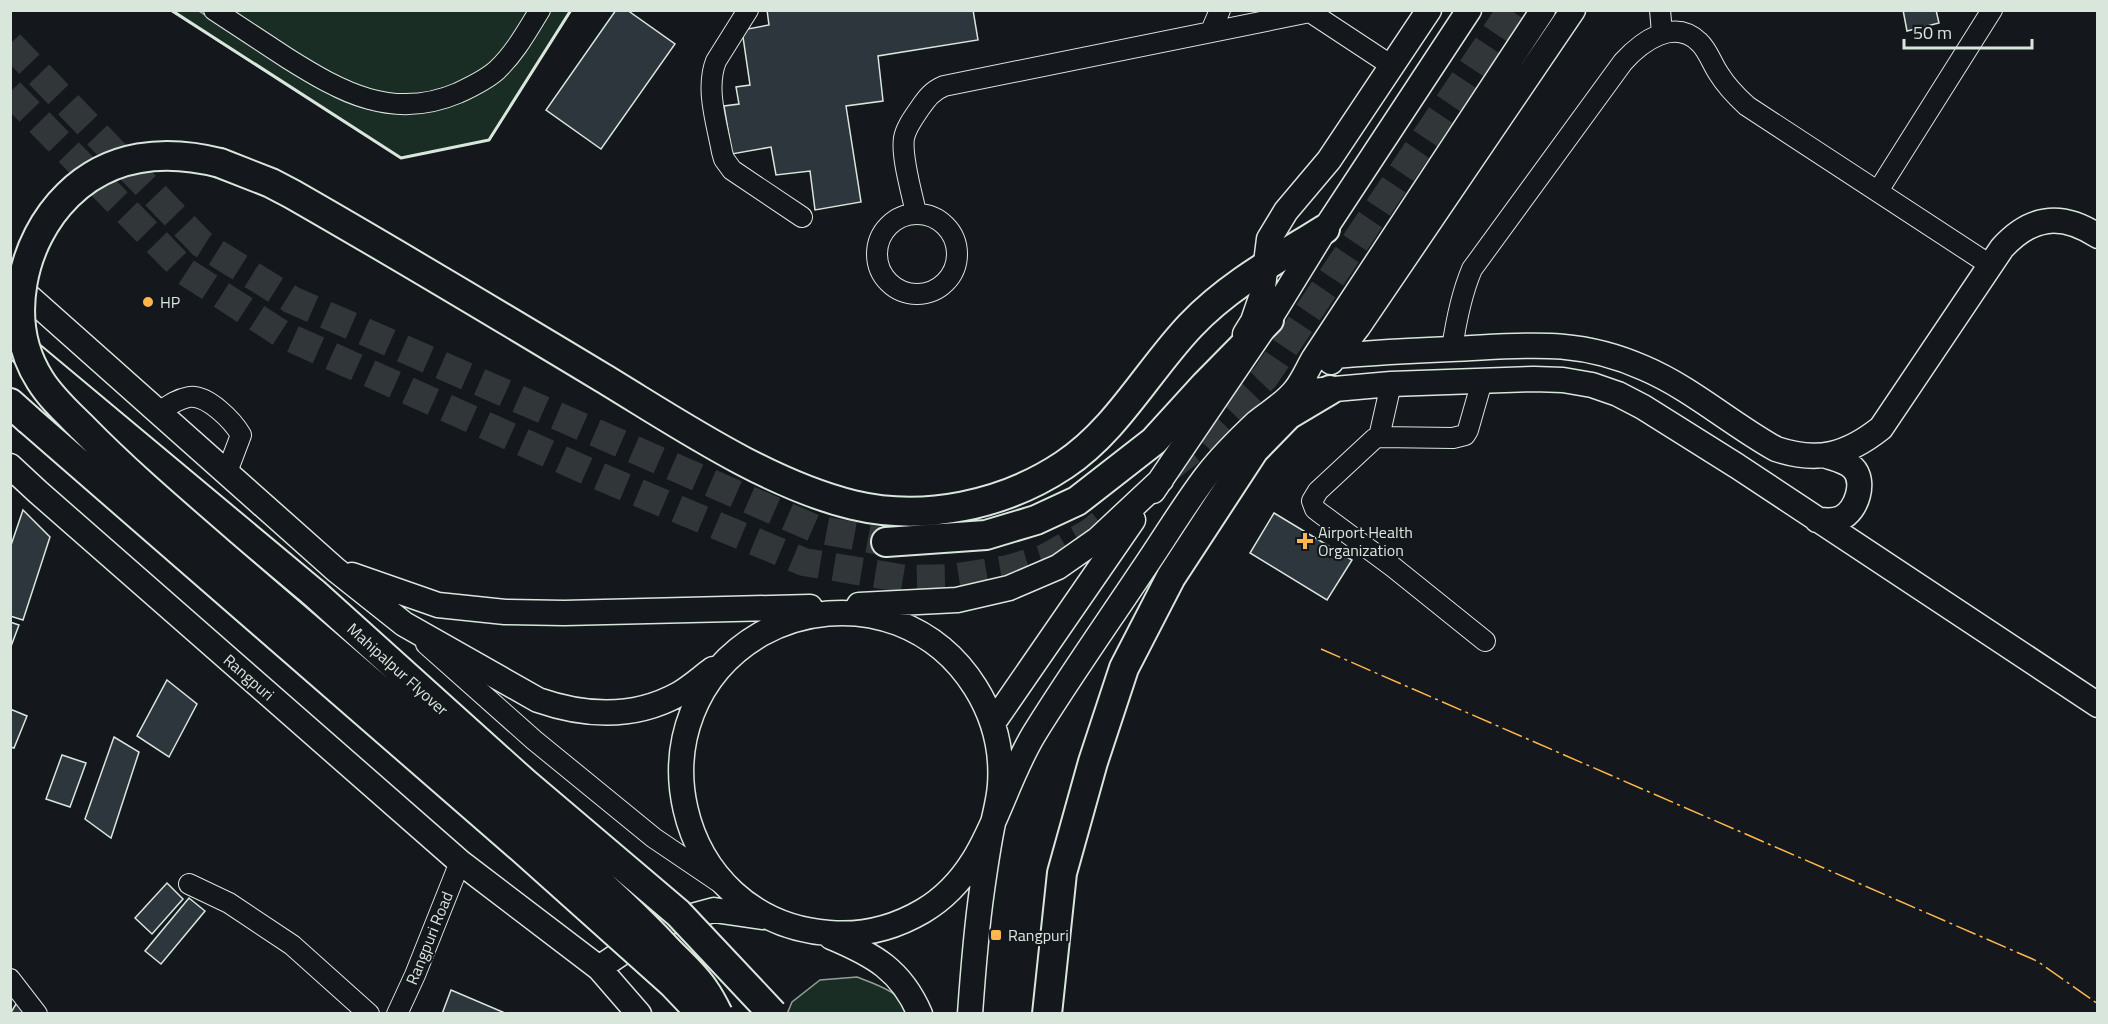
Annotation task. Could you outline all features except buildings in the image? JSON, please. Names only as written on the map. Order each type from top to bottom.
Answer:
[{"type":"highway","points":[[718,1014],[705,990],[628,907],[118,464],[40,381],[30,360],[24,339],[20,316],[21,293],[24,271],[31,249],[55,210],[70,193],[98,174],[130,160],[175,154],[219,163],[271,183],[417,266],[724,451],[821,496],[856,506],[892,511],[928,511],[964,507],[1033,484],[1064,465],[1093,444],[1192,324],[1236,286],[1325,229]]},
{"type":"highway","points":[[886,542],[986,535],[1036,520],[1077,501],[1154,441],[1269,320]]},
{"type":"highway","name":"Mahipalpur Flyover","points":[[10,339],[314,593],[525,783],[678,913],[773,1014]]},
{"type":"highway","points":[[1047,1014],[1062,873],[1093,762],[1124,668],[1171,577],[1254,450],[1311,391]]},
{"type":"highway","points":[[20,411],[521,848],[672,983],[701,1014]]},
{"type":"main road","points":[[1228,361],[1253,321],[1262,295],[1269,239],[1286,211],[1329,160],[1429,10]]},
{"type":"main road","points":[[993,723],[1269,320],[1325,229],[1469,10]]},
{"type":"main road","points":[[1311,391],[1325,357],[1543,10]]},
{"type":"main road","points":[[1325,357],[1358,327],[1573,10]]},
{"type":"main road","points":[[1827,456],[1849,450],[1881,428],[1990,265],[2014,235],[2029,225],[2058,220],[2076,224],[2097,236]]},
{"type":"main road","points":[[10,280],[336,570],[404,624],[538,700],[560,708],[584,712],[633,711],[656,704],[679,694],[759,635],[807,616],[854,613],[895,622],[931,641],[962,669],[980,694],[993,723],[998,743],[1000,774],[998,805],[992,825],[978,919],[970,1014]]},
{"type":"main road","points":[[1325,357],[1377,351],[1528,345],[1562,345],[1590,350],[1644,368],[1672,383],[1776,449],[1792,455],[1827,456],[1842,460],[1852,467],[1857,474],[1859,485],[1858,495],[1852,507],[1844,517],[1832,521],[1817,520]]},
{"type":"main road","points":[[738,650],[719,669],[704,691],[692,714],[684,740],[680,767],[681,793],[696,844],[710,867],[727,887],[747,905],[771,919],[795,928],[821,933],[848,934],[875,931],[901,923],[925,910],[947,893],[966,873],[981,850],[1031,738],[1208,473],[1256,423],[1311,391],[1391,384],[1563,380],[1592,385],[1618,394],[1666,421],[2097,705]]},
{"type":"main road","name":"Rangpuri","points":[[10,466],[459,862],[599,968],[639,1014]]},
{"type":"main road","points":[[336,570],[438,604],[505,612],[564,613],[834,606],[957,600],[1009,588],[1058,567],[1098,539],[1161,480]]},
{"type":"main road","points":[[599,968],[666,923],[714,910],[771,919]]},
{"type":"main road","points":[[821,933],[882,962],[905,986],[920,1014]]},
{"type":"street","points":[[214,10],[312,74],[351,94],[388,104],[410,105],[447,98],[489,76],[508,58],[540,10]]},
{"type":"street","points":[[748,10],[712,70],[711,88],[722,152],[732,170],[802,217]]},
{"type":"street","points":[[1211,31],[1220,10]]},
{"type":"street","points":[[1660,10],[1662,33]]},
{"type":"street","points":[[1878,191],[1992,10]]},
{"type":"street","points":[[916,213],[904,148],[904,136],[927,98],[935,90],[944,86],[1309,11],[1392,66]]},
{"type":"street","points":[[1452,349],[1457,311],[1472,268],[1623,62],[1636,48],[1662,33],[1677,32],[1691,35],[1701,44],[1729,89],[1747,105],[1990,265]]},
{"type":"street","points":[[916,213],[930,215],[943,223],[953,235],[957,250],[955,266],[947,280],[935,290],[920,294],[904,292],[890,284],[880,272],[876,257],[878,241],[886,227],[899,217],[916,213]]},
{"type":"street","points":[[1482,381],[1465,435],[1452,438],[1379,437],[1369,443],[1313,496],[1313,506],[1485,641]]},
{"type":"street","points":[[1379,437],[1391,384]]},
{"type":"street","points":[[159,412],[176,401],[191,396],[209,402],[235,425],[241,435],[227,472]]},
{"type":"street","points":[[404,624],[534,740],[635,823],[727,887]]},
{"type":"street","name":"Rangpuri Road","points":[[398,1014],[420,965],[459,862]]},
{"type":"street","points":[[189,884],[229,903],[292,945],[369,1014]]},
{"type":"street","points":[[10,979],[37,1014]]},
{"type":"green space","points":[[171,11],[199,11],[335,97],[354,105],[396,113],[417,113],[458,103],[477,95],[495,83],[511,67],[550,11],[571,11],[489,140],[401,158]]},
{"type":"green space","points":[[230,11],[530,11],[499,56],[478,73],[453,85],[422,93],[392,94],[363,88],[335,76],[308,62]]},
{"type":"green space","points":[[857,977],[881,986],[895,995],[907,1006],[911,1014],[787,1014],[792,1002],[820,980]]},
{"type":"tunnel","points":[[1169,468],[1201,443],[1265,377],[1511,10]]},
{"type":"tunnel","points":[[10,44],[202,244],[292,300],[816,529],[886,542]]},
{"type":"tunnel","points":[[10,92],[186,272],[282,334],[596,475],[804,562],[906,579],[952,578],[1008,569],[1045,558],[1089,533],[1105,520]]},
{"type":"wall","points":[[171,10],[401,158],[489,140],[571,10]]},
{"type":"power","points":[[1321,649],[2037,961],[2098,1004]]},
{"type":"place","name":"HP","points":[[148,302]]},
{"type":"place","name":"Airport Health Organization","points":[[1305,541]]},
{"type":"place","name":"Rangpuri","points":[[996,935]]}]
